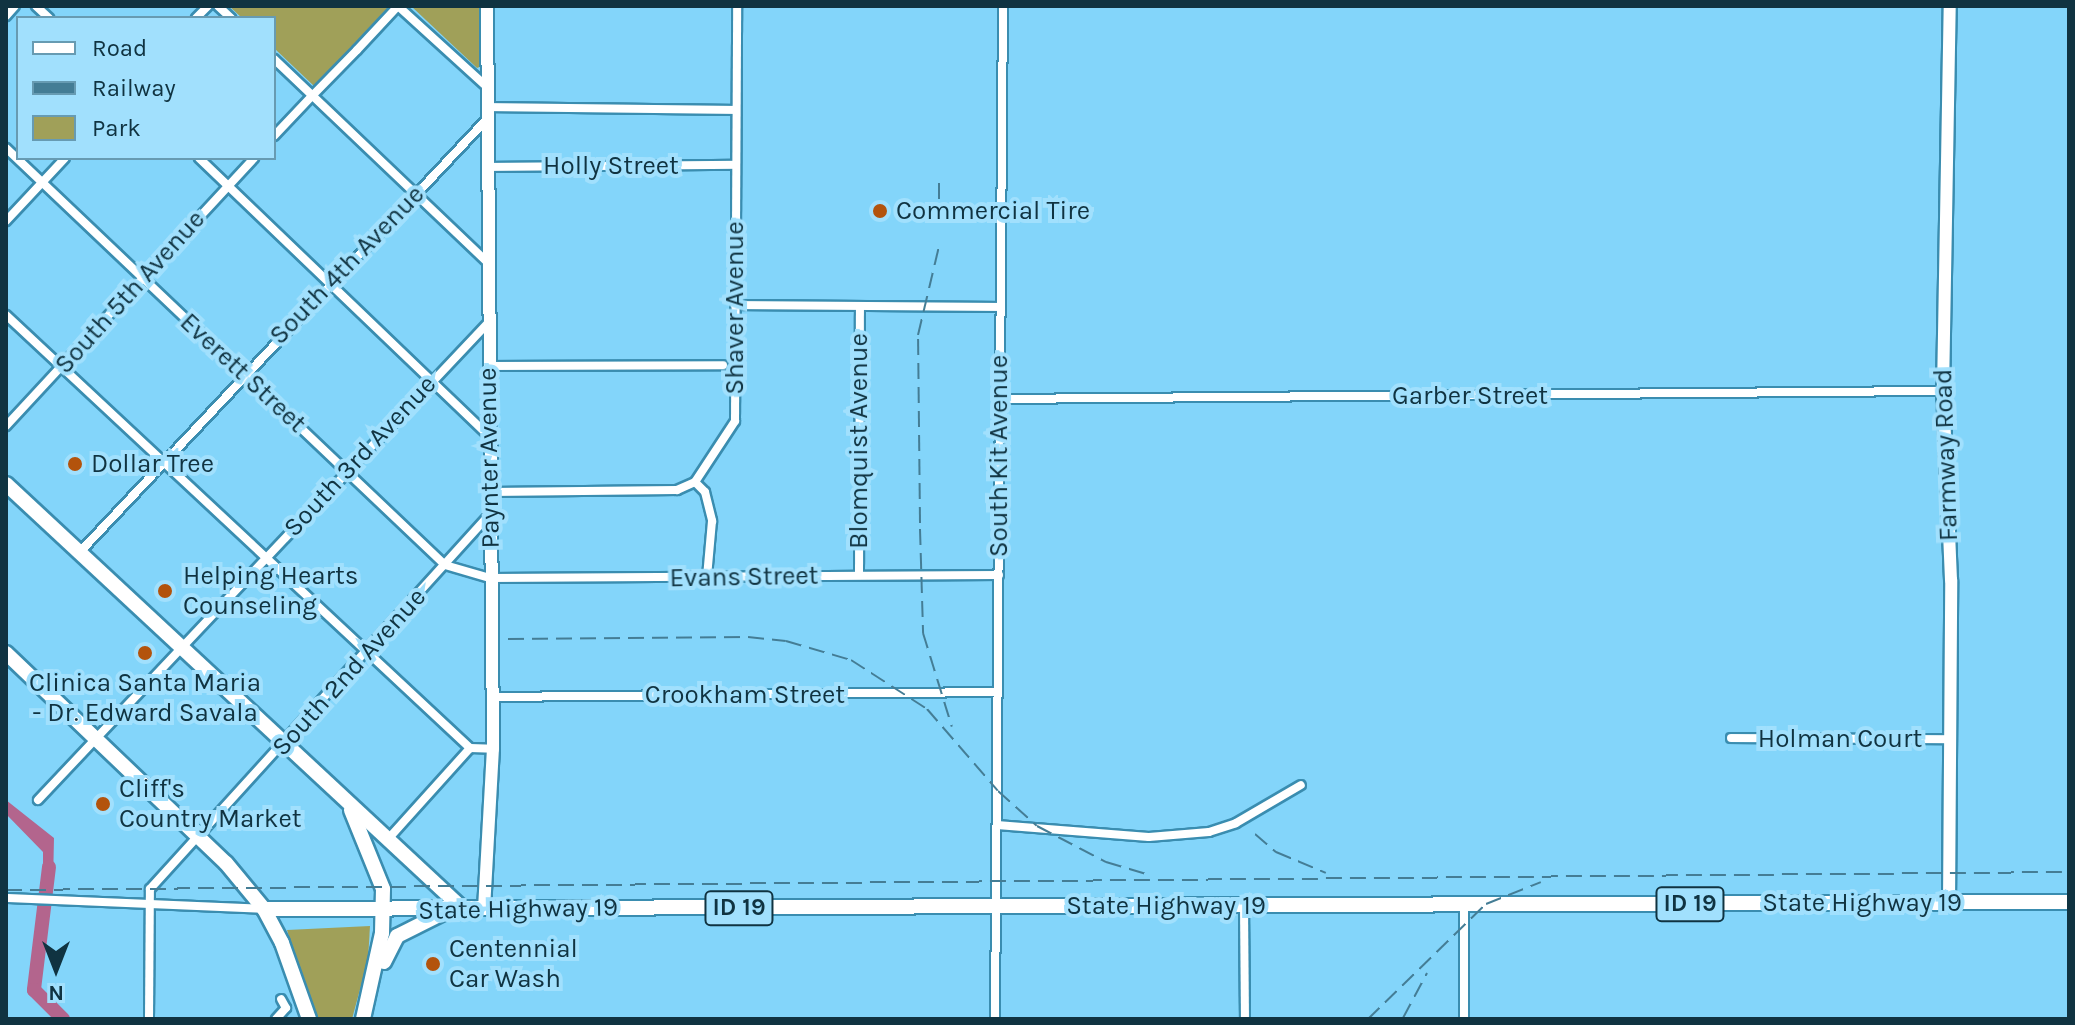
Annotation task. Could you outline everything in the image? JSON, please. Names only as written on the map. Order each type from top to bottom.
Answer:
[{"type":"main road","points":[[6,484],[464,910]]},
{"type":"main road","points":[[6,653],[200,834],[264,909],[282,943],[309,1019]]},
{"type":"main road","points":[[347,803],[375,860],[384,910],[363,1019]]},
{"type":"main road","name":"State Highway 19","points":[[264,909],[2069,902]]},
{"type":"main road","points":[[370,1019],[391,944],[449,910]]},
{"type":"street","points":[[6,16],[15,6]]},
{"type":"street","points":[[276,134],[398,6],[487,87]]},
{"type":"street","name":"Paynter Avenue","points":[[484,909],[493,749],[486,261],[487,6]]},
{"type":"street","name":"Shaver Avenue","points":[[695,482],[735,421],[737,6]]},
{"type":"street","name":"South Kit Avenue","points":[[995,1019],[1003,6]]},
{"type":"street","name":"Farmway Road","points":[[1949,904],[1951,580],[1943,391],[1950,6]]},
{"type":"street","points":[[276,61],[486,261]]},
{"type":"street","points":[[487,113],[736,110]]},
{"type":"street","name":"South 4th Avenue","points":[[79,553],[487,113]]},
{"type":"street","name":"Everett Street","points":[[18,160],[445,565],[490,578]]},
{"type":"street","points":[[6,221],[63,160]]},
{"type":"street","points":[[201,160],[490,437]]},
{"type":"street","name":"South 5th Avenue","points":[[6,426],[252,160]]},
{"type":"street","name":"Holly Street","points":[[486,167],[736,165]]},
{"type":"street","points":[[735,305],[1001,307]]},
{"type":"street","name":"Blomquist Avenue","points":[[859,575],[860,307]]},
{"type":"street","points":[[6,315],[470,748],[493,749]]},
{"type":"street","name":"South 3rd Avenue","points":[[38,800],[346,469],[487,324]]},
{"type":"street","points":[[488,366],[723,365]]},
{"type":"street","name":"Garber Street","points":[[998,399],[1943,391]]},
{"type":"street","points":[[490,492],[677,490],[695,482],[705,492],[712,521],[707,577]]},
{"type":"street","name":"South 2nd Avenue","points":[[148,904],[150,889],[369,653],[490,514]]},
{"type":"street","name":"Evans Street","points":[[490,578],[999,575]]},
{"type":"street","name":"Crookham Street","points":[[493,697],[998,692]]},
{"type":"street","name":"Holman Court","points":[[1731,738],[1950,739]]},
{"type":"street","points":[[389,838],[470,748]]},
{"type":"street","points":[[997,825],[1149,837],[1209,832],[1236,823],[1301,785]]},
{"type":"street","points":[[6,898],[264,909]]},
{"type":"street","points":[[148,904],[149,1019]]},
{"type":"street","points":[[1464,905],[1464,1019]]},
{"type":"street","points":[[1244,906],[1245,1019]]},
{"type":"street","points":[[276,1019],[286,1008],[281,999]]},
{"type":"green space","points":[[229,6],[389,7],[315,87],[276,50],[276,16],[240,16]]},
{"type":"green space","points":[[411,6],[483,6],[482,66],[477,68]]},
{"type":"green space","points":[[370,926],[368,960],[352,1019],[314,1019],[287,930]]},
{"type":"shaded area","points":[[6,800],[54,838],[53,884],[43,883],[43,852],[6,814]]},
{"type":"waterway","points":[[49,867],[34,990],[63,1019]]},
{"type":"railway","points":[[939,183],[939,213]]},
{"type":"railway","points":[[920,523],[918,335],[939,246]]},
{"type":"railway","points":[[920,529],[923,633],[952,727]]},
{"type":"railway","points":[[508,639],[748,637],[786,641],[851,660],[927,709],[998,791],[1037,826],[1106,862],[1146,874]]},
{"type":"railway","points":[[1255,834],[1276,852],[1326,873]]},
{"type":"railway","points":[[6,890],[2069,872]]},
{"type":"railway","points":[[1368,1019],[1486,904],[1541,882]]},
{"type":"railway","points":[[1403,1018],[1427,973]]},
{"type":"place","name":"Commercial Tire","points":[[880,211]]},
{"type":"place","name":"Dollar Tree","points":[[75,464]]},
{"type":"place","name":"Helping Hearts Counseling","points":[[165,591]]},
{"type":"place","name":"Clinica Santa Maria - Dr. Edward Savala","points":[[145,653]]},
{"type":"place","name":"Cliff's Country Market","points":[[103,804]]},
{"type":"place","name":"Centennial Car Wash","points":[[433,964]]}]
